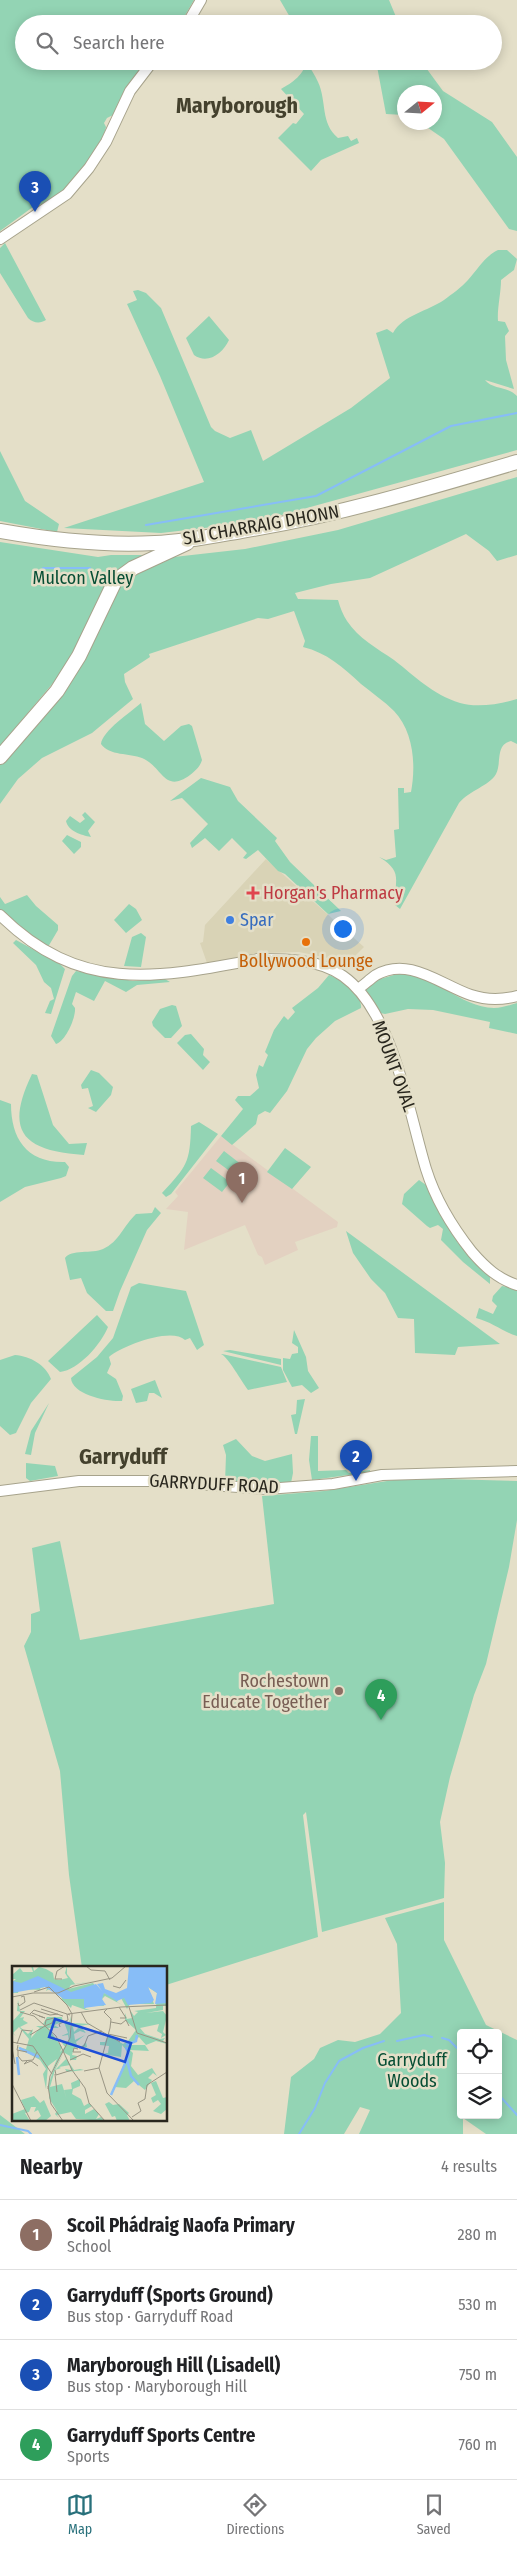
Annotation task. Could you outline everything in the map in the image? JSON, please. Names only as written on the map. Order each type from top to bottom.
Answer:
[{"type":"highway","name":"SLI CHARRAIG DHONN","points":[[0,531],[91,543],[155,543],[195,539],[282,524],[346,510],[517,462]]},
{"type":"highway","points":[[0,757],[57,691],[79,656],[115,581],[133,568],[195,539]]},
{"type":"street","points":[[192,15],[201,0]]},
{"type":"street","points":[[0,239],[66,194],[91,166],[106,142],[130,91],[145,70]]},
{"type":"street","name":"MOUNT OVAL","points":[[0,915],[23,937],[50,953],[71,963],[99,972],[131,976],[154,976],[259,959],[312,963],[335,972],[358,989],[383,1029],[408,1102],[426,1169],[437,1195],[461,1237],[478,1260],[500,1279],[517,1285]]},
{"type":"street","points":[[358,989],[377,975],[401,968],[416,970],[472,996],[493,999],[517,996]]},
{"type":"street","name":"GARRYDUFF ROAD","points":[[0,1491],[79,1481],[104,1480],[153,1481],[267,1489],[333,1484],[382,1475],[517,1471]]},
{"type":"shaded area","points":[[266,859],[364,947],[344,967],[328,958],[299,952],[261,953],[207,963],[200,943],[203,942],[205,925]]},
{"type":"shaded area","points":[[221,1136],[338,1222],[337,1227],[295,1242],[298,1250],[265,1265],[262,1257],[258,1255],[245,1225],[184,1250],[188,1212],[166,1209],[178,1196],[175,1192]]},
{"type":"green space","points":[[0,0],[194,0],[185,15],[15,15],[15,70],[140,70],[130,82],[113,115],[107,118],[104,123],[106,127],[103,137],[80,174],[58,195],[38,205],[48,196],[0,231]]},
{"type":"green space","points":[[280,0],[389,0],[395,15],[289,15]]},
{"type":"green space","points":[[303,70],[311,70],[315,77],[321,89],[326,119],[332,132],[338,138],[348,136],[351,141],[357,138],[359,143],[321,160],[311,171],[278,138],[293,123],[296,124],[304,114],[281,89],[301,74]]},
{"type":"green space","points":[[378,70],[428,70],[439,85],[397,85],[397,115],[386,114]]},
{"type":"green space","points":[[442,90],[492,122],[517,157],[517,231],[509,229],[444,139],[431,130],[442,130]]},
{"type":"green space","points":[[5,243],[46,320],[37,322],[28,318],[0,273],[0,248]]},
{"type":"green space","points":[[498,250],[507,250],[517,259],[514,270],[501,280],[498,316],[498,321],[505,322],[509,331],[505,336],[506,360],[514,389],[485,380],[517,396],[517,450],[256,522],[161,533],[64,528],[204,482],[160,376],[127,304],[137,300],[133,291],[138,290],[146,293],[161,308],[211,427],[230,438],[251,430],[263,461],[351,408],[390,378],[376,333],[387,329],[393,333],[397,327],[409,318],[444,300],[463,285],[485,260]]},
{"type":"green space","points":[[209,316],[229,340],[219,353],[205,359],[194,355],[186,338]]},
{"type":"green space","name":"Mulcon Valley","points":[[0,451],[25,501],[59,524],[57,532],[0,521]]},
{"type":"green space","points":[[517,477],[517,555],[497,561],[489,551],[466,534],[370,578],[331,584],[295,593],[298,599],[338,600],[347,621],[362,638],[441,695],[460,703],[481,705],[517,699],[517,744],[511,741],[503,746],[498,769],[493,778],[459,803],[400,909],[395,905],[395,872],[387,862],[379,857],[386,860],[396,857],[394,830],[399,829],[398,788],[404,788],[404,793],[411,792],[413,760],[406,729],[394,711],[348,672],[320,653],[303,647],[305,641],[294,611],[268,619],[258,618],[149,654],[150,657],[124,674],[125,682],[133,699],[92,733],[42,758],[18,779],[0,804],[0,765],[111,596],[127,575],[174,557],[245,549],[338,530]]},
{"type":"green space","points":[[0,542],[98,557],[147,555],[127,567],[58,677],[0,746]]},
{"type":"green space","points":[[141,703],[145,724],[164,741],[181,726],[189,724],[192,726],[202,760],[199,767],[190,775],[174,782],[164,777],[155,767],[142,758],[109,751],[101,744],[106,733]]},
{"type":"green space","points":[[201,778],[230,787],[238,801],[277,838],[275,841],[290,862],[341,911],[328,914],[285,874],[278,871],[258,850],[246,859],[243,858],[247,853],[232,838],[219,851],[205,838],[192,848],[190,843],[208,824],[182,798],[170,801]]},
{"type":"green space","points":[[85,812],[95,822],[88,831],[91,837],[72,830],[66,821],[70,816],[80,823],[85,819],[82,815]]},
{"type":"green space","points":[[67,835],[81,842],[81,847],[74,854],[62,841]]},
{"type":"green space","points":[[27,895],[36,906],[58,925],[58,930],[48,947],[0,910],[0,897],[5,904]]},
{"type":"green space","points":[[129,904],[136,909],[142,920],[126,933],[114,920]]},
{"type":"green space","points":[[141,933],[146,937],[141,967],[124,966],[132,937]]},
{"type":"green space","points":[[16,940],[60,964],[65,969],[51,1014],[45,1013],[50,1001],[54,999],[51,988],[44,982],[36,965],[13,943]]},
{"type":"green space","points":[[76,971],[133,981],[165,979],[170,982],[137,985],[126,992],[105,981],[94,1001],[76,992],[72,1004],[75,1012],[72,1023],[63,1039],[56,1044],[51,1036],[72,976]]},
{"type":"green space","points":[[401,973],[425,979],[458,997],[482,1006],[497,1008],[517,1003],[517,1034],[489,1028],[490,1022],[433,1010],[408,1009],[385,1014],[380,1013],[365,992],[366,989],[380,979]]},
{"type":"green space","points":[[329,975],[339,980],[355,993],[361,1003],[361,1008],[335,1021],[316,1038],[307,1049],[287,1091],[270,1113],[265,1111],[258,1115],[256,1124],[232,1145],[221,1136],[243,1109],[235,1100],[238,1096],[250,1096],[259,1088],[256,1075],[259,1065],[263,1067],[268,1055],[265,1052],[274,1030],[284,1016],[288,1020],[295,1012],[292,1008],[318,988]]},
{"type":"green space","points":[[172,1005],[176,1006],[182,1026],[171,1038],[165,1038],[153,1026],[152,1022],[160,1009]]},
{"type":"green space","points":[[191,1034],[204,1049],[203,1055],[210,1062],[203,1070],[177,1043],[185,1035]]},
{"type":"green space","points":[[91,1070],[99,1073],[113,1087],[111,1095],[96,1112],[88,1108],[93,1106],[88,1088],[82,1089],[81,1085]]},
{"type":"green space","points":[[32,1074],[37,1075],[53,1125],[69,1144],[87,1143],[84,1155],[46,1149],[33,1143],[25,1135],[20,1124],[20,1111]]},
{"type":"green space","points":[[0,1100],[11,1104],[14,1128],[18,1138],[31,1153],[52,1161],[65,1162],[69,1167],[66,1176],[25,1187],[0,1202]]},
{"type":"green space","points":[[199,1122],[218,1134],[171,1194],[166,1197],[162,1193],[186,1163],[190,1148],[191,1126]]},
{"type":"green space","points":[[285,1148],[311,1167],[292,1189],[267,1172]]},
{"type":"green space","points":[[224,1151],[242,1165],[235,1175],[216,1161]]},
{"type":"green space","points":[[211,1168],[230,1182],[222,1192],[203,1178]]},
{"type":"green space","points":[[419,1180],[426,1185],[458,1243],[490,1277],[490,1284],[463,1262],[441,1240],[443,1229],[438,1225],[430,1228],[402,1204],[404,1194]]},
{"type":"green space","points":[[155,1207],[161,1213],[147,1230],[113,1311],[106,1311],[87,1293],[81,1278],[70,1280],[65,1258],[68,1255],[103,1249],[109,1246],[136,1214],[152,1213]]},
{"type":"green space","points":[[346,1231],[500,1344],[458,1347],[455,1355],[415,1353],[414,1319],[398,1318],[385,1293],[371,1279],[353,1253]]},
{"type":"green space","points":[[139,1283],[186,1291],[204,1345],[197,1350],[190,1338],[185,1340],[169,1336],[135,1343],[109,1357],[111,1364],[107,1373],[116,1379],[123,1396],[122,1401],[100,1399],[84,1393],[77,1389],[71,1378],[97,1357],[113,1338],[131,1287]]},
{"type":"green space","points":[[502,1286],[517,1289],[517,1336],[476,1318],[479,1308],[493,1314],[497,1306],[492,1301],[493,1296]]},
{"type":"green space","points":[[97,1315],[108,1327],[105,1334],[95,1348],[75,1367],[60,1372],[48,1361]]},
{"type":"green space","points":[[294,1330],[306,1357],[308,1371],[319,1388],[311,1393],[302,1385],[292,1387],[283,1370],[283,1358],[290,1359],[292,1354],[298,1353],[298,1347],[292,1343]]},
{"type":"green space","points":[[230,1350],[281,1359],[281,1365],[223,1351]]},
{"type":"green space","points":[[221,1354],[281,1367],[287,1382],[248,1390]]},
{"type":"green space","points":[[15,1355],[37,1362],[45,1369],[51,1379],[31,1403],[16,1433],[10,1435],[0,1426],[0,1360]]},
{"type":"green space","points":[[155,1380],[162,1398],[154,1393],[149,1393],[147,1401],[136,1403],[131,1389]]},
{"type":"green space","points":[[305,1399],[297,1434],[295,1434],[291,1415],[296,1414],[297,1400]]},
{"type":"green space","points":[[49,1403],[35,1433],[31,1455],[25,1454],[31,1431]]},
{"type":"green space","points":[[311,1436],[318,1436],[318,1471],[346,1470],[349,1473],[370,1470],[370,1472],[312,1480],[309,1460]]},
{"type":"green space","points":[[236,1439],[252,1456],[265,1461],[292,1454],[293,1473],[291,1483],[225,1483],[226,1455],[223,1445]]},
{"type":"green space","points":[[26,1463],[55,1466],[58,1476],[30,1481],[26,1478]]},
{"type":"green space","points":[[406,1478],[517,1481],[517,1520],[509,1567],[486,1664],[474,1695],[450,1777],[440,1822],[445,1863],[444,1898],[322,1932],[306,1812],[303,1815],[318,1937],[168,1984],[168,1966],[82,1966],[69,1875],[60,1771],[24,1646],[31,1632],[31,1614],[40,1611],[32,1548],[60,1541],[80,1640],[274,1604],[262,1496],[324,1491]]},
{"type":"green space","name":"Garryduff Woods","points":[[444,1902],[444,1940],[486,2025],[494,2029],[457,2029],[457,2119],[463,2119],[463,2134],[359,2134],[370,2110],[360,2107],[344,2134],[284,2134],[291,2077],[314,2059],[320,2048],[338,2040],[355,2042],[380,2034],[401,2013],[397,1944],[385,1918]]},
{"type":"green space","name":"Garryduff Woods","points":[[502,2033],[517,2040],[517,2134],[486,2134],[464,2119],[502,2119]]},
{"type":"green space","points":[[0,2115],[25,2134],[0,2134]]},
{"type":"waterway","points":[[146,525],[316,496],[451,426],[517,413]]},
{"type":"waterway","points":[[43,568],[90,568]]},
{"type":"waterway","points":[[397,2041],[424,2035],[432,2037]]},
{"type":"waterway","points":[[442,2038],[449,2040],[457,2048]]},
{"type":"waterway","points":[[299,2134],[315,2108],[325,2083],[339,2061],[363,2048],[384,2041]]},
{"type":"waterway","points":[[502,2098],[517,2115]]},
{"type":"waterway","points":[[0,2125],[28,2131],[31,2134]]},
{"type":"place","name":"Maryborough Hill (Lisadell)","points":[[35,212]]},
{"type":"place","name":"Horgan's Pharmacy","points":[[253,893]]},
{"type":"place","name":"Spar","points":[[230,920]]},
{"type":"place","name":"Bollywood Lounge","points":[[306,942]]},
{"type":"place","name":"Scoil Phádraig Naofa Primary","points":[[242,1203]]},
{"type":"place","name":"Garryduff (Sports Ground)","points":[[356,1481]]},
{"type":"place","name":"Rochestown Educate Together","points":[[339,1691]]},
{"type":"place","name":"Garryduff Sports Centre","points":[[381,1720]]},
{"type":"district","name":"Maryborough","points":[[237,105]]},
{"type":"district","name":"Garryduff","points":[[123,1456]]}]
